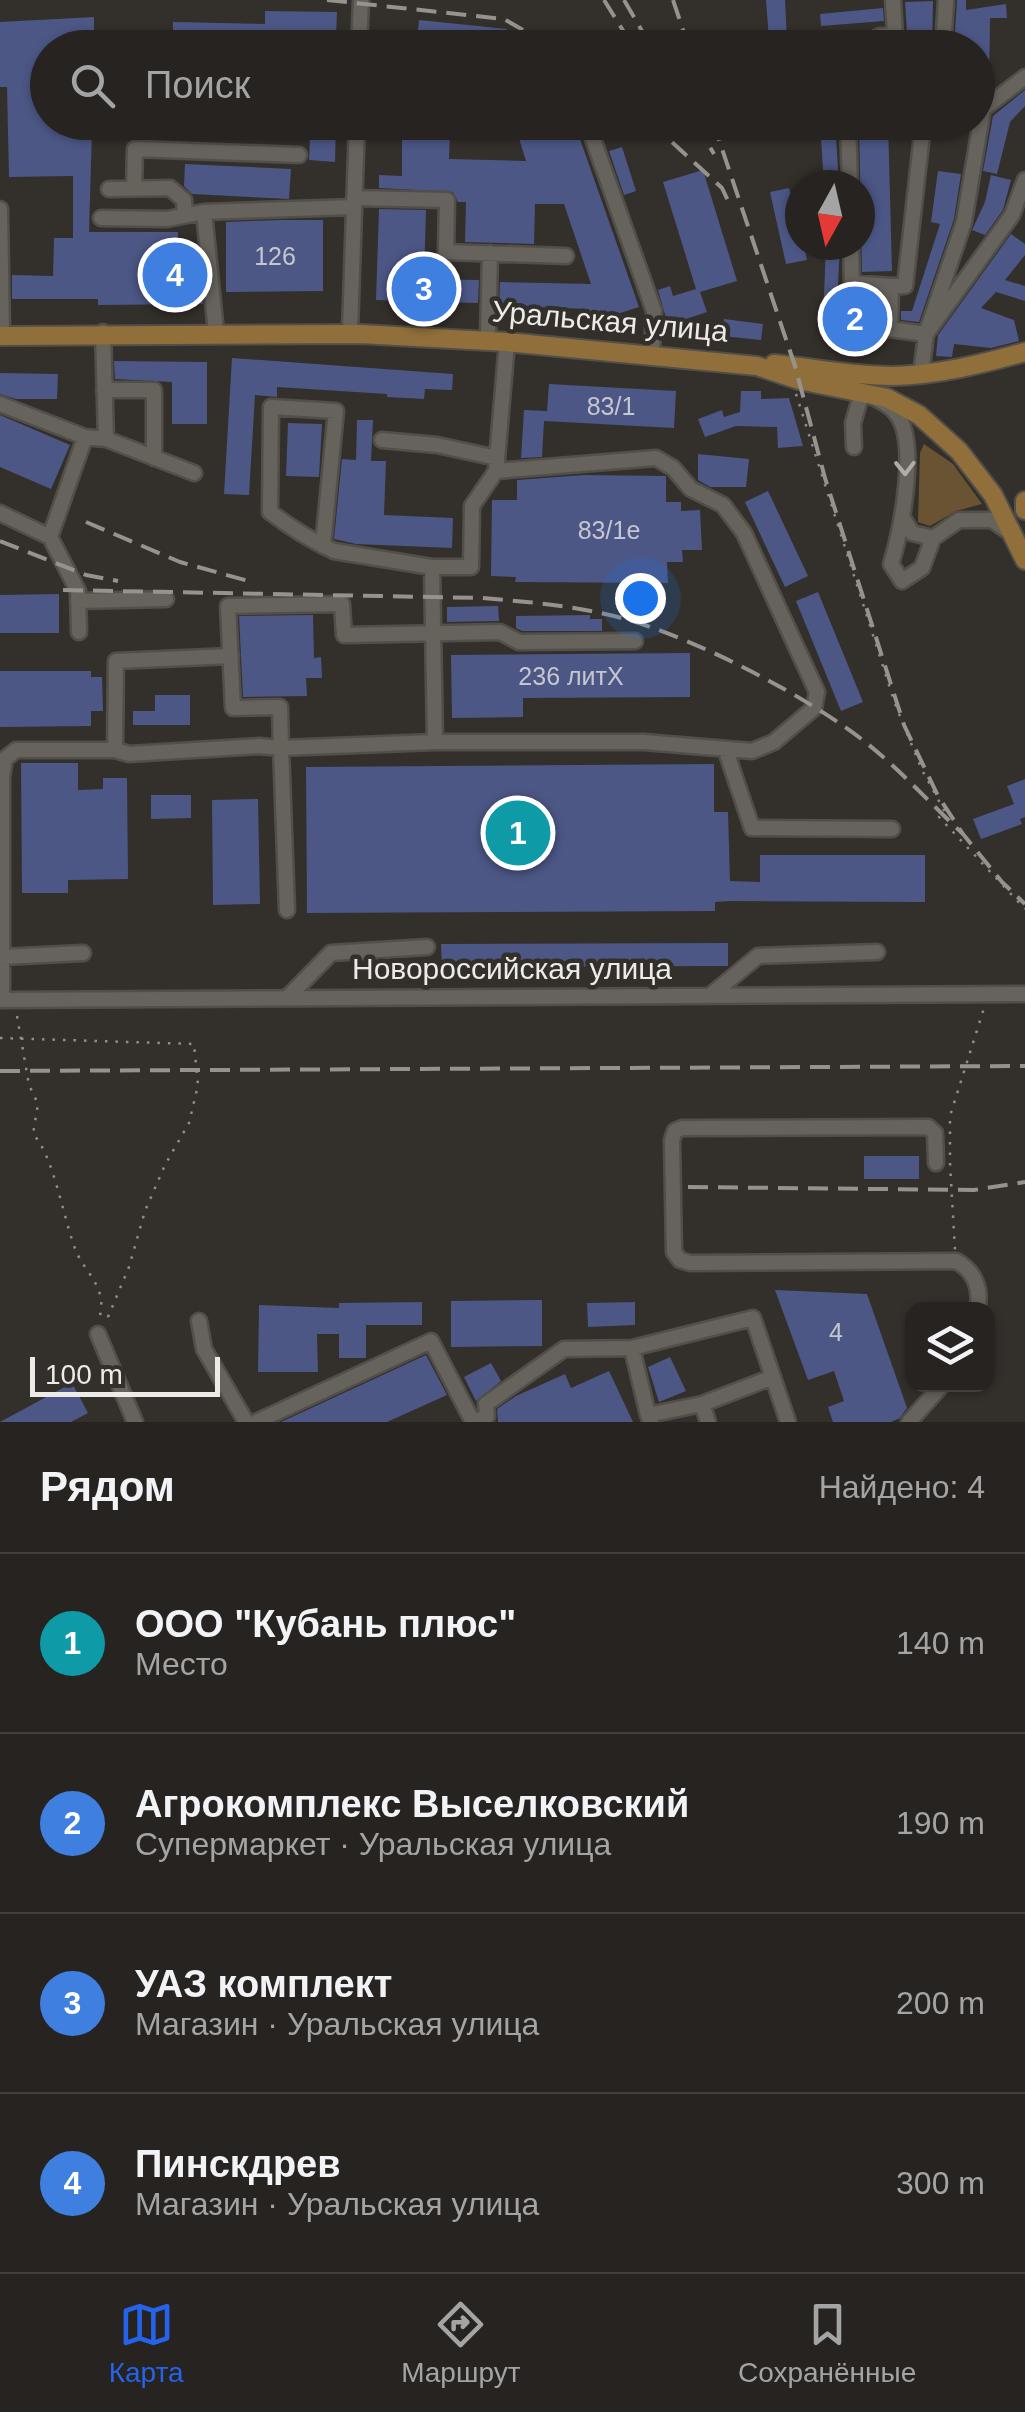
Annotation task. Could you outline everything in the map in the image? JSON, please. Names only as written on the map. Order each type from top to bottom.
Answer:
[{"type":"main road","name":"Уральская улица","points":[[1,334],[350,333],[652,354],[793,372]]},
{"type":"main road","name":"Уральская улица","points":[[103,334],[488,337],[793,372]]},
{"type":"main road","points":[[793,372],[920,374],[974,366],[1025,352]]},
{"type":"main road","points":[[793,372],[887,398],[919,414],[959,451],[993,495],[1025,560]]},
{"type":"main road","points":[[919,414],[910,399],[912,384],[920,374]]},
{"type":"main road","points":[[1025,501],[1025,510]]},
{"type":"street","points":[[360,30],[361,0]]},
{"type":"street","points":[[893,0],[895,30]]},
{"type":"street","points":[[944,30],[946,0]]},
{"type":"street","points":[[995,99],[1025,78]]},
{"type":"street","points":[[350,333],[356,140]]},
{"type":"street","points":[[593,140],[654,311],[652,354]]},
{"type":"street","points":[[849,140],[850,170]]},
{"type":"street","points":[[851,260],[852,283],[904,286],[919,140]]},
{"type":"street","points":[[920,374],[926,334],[964,222],[976,140]]},
{"type":"street","points":[[134,189],[135,149],[298,155]]},
{"type":"street","points":[[926,334],[1012,215],[1025,180]]},
{"type":"street","points":[[110,189],[170,188],[184,200],[186,216]]},
{"type":"street","points":[[100,218],[447,200],[446,252],[566,256]]},
{"type":"street","points":[[0,209],[1,334]]},
{"type":"street","points":[[204,212],[216,332]]},
{"type":"street","points":[[488,337],[490,253]]},
{"type":"street","points":[[892,286],[890,329],[926,334]]},
{"type":"street","points":[[103,334],[106,439]]},
{"type":"street","points":[[323,546],[336,411],[271,407],[270,512],[304,538],[334,551],[432,567],[471,567],[472,506],[497,464],[507,342]]},
{"type":"street","points":[[104,390],[154,390],[154,458]]},
{"type":"street","points":[[854,447],[853,423],[862,392],[896,412],[904,426],[904,520],[891,564],[902,581],[922,568],[933,538],[959,520],[992,520],[1013,534]]},
{"type":"street","points":[[0,404],[85,438],[106,439],[194,473]]},
{"type":"street","points":[[50,537],[85,438]]},
{"type":"street","points":[[6,1000],[1,957],[2,776],[5,758],[16,750],[115,750],[128,754],[259,746],[644,742],[752,751],[774,742],[814,708],[816,692],[744,533],[723,505],[691,489],[673,468],[656,458],[497,464],[436,445],[382,440]]},
{"type":"street","points":[[0,513],[50,537],[78,590],[78,632]]},
{"type":"street","points":[[904,520],[912,533],[933,538]]},
{"type":"street","points":[[432,567],[435,742]]},
{"type":"street","points":[[78,601],[166,599]]},
{"type":"street","points":[[287,910],[280,706],[233,708],[228,606],[342,604],[344,635],[500,632],[519,642],[635,641]]},
{"type":"street","points":[[115,750],[116,661],[231,656]]},
{"type":"street","points":[[726,751],[752,828],[892,830]]},
{"type":"street","points":[[286,998],[331,953],[427,947]]},
{"type":"street","points":[[711,994],[758,956],[877,952]]},
{"type":"street","points":[[1,957],[82,953]]},
{"type":"street","name":"Новороссийская улица","points":[[6,1000],[1025,994]]},
{"type":"street","points":[[936,1163],[935,1133],[928,1127],[682,1128],[672,1140],[674,1252],[680,1260],[690,1262],[956,1261],[966,1266],[976,1280],[979,1302]]},
{"type":"street","points":[[481,1420],[486,1404],[564,1349],[632,1348],[753,1318],[788,1422]]},
{"type":"street","points":[[199,1321],[204,1349],[246,1422]]},
{"type":"street","points":[[105,1334],[135,1422]]},
{"type":"street","points":[[256,1422],[432,1341],[481,1420]]},
{"type":"street","points":[[632,1348],[650,1419],[773,1377]]},
{"type":"street","points":[[909,1422],[936,1392]]},
{"type":"street","points":[[702,1404],[708,1422]]},
{"type":"path","points":[[793,372],[894,704],[944,812],[939,817],[1025,909]]},
{"type":"path","points":[[956,1261],[950,1198],[950,1116],[988,992]]},
{"type":"path","points":[[6,1000],[29,1085],[38,1104],[34,1134],[47,1148],[63,1219],[79,1258],[94,1280],[105,1334]]},
{"type":"path","points":[[0,1038],[194,1044],[198,1085],[189,1123],[164,1165],[145,1210],[105,1334]]},
{"type":"shaded area","points":[[924,444],[953,464],[982,504],[956,511],[930,526],[918,522],[920,453]]},
{"type":"building","points":[[766,0],[785,0],[787,30],[768,30]]},
{"type":"building","points":[[957,0],[966,0],[966,10],[1006,4],[1007,18],[990,18],[990,30],[955,30]]},
{"type":"building","points":[[933,1],[932,30],[907,30],[905,2]]},
{"type":"building","points":[[883,8],[884,21],[821,26],[820,14]]},
{"type":"building","points":[[265,11],[337,12],[336,30],[173,30],[173,22],[265,24]]},
{"type":"building","points":[[94,17],[94,30],[30,30],[30,140],[92,140],[89,232],[178,232],[178,268],[199,268],[203,304],[98,305],[98,299],[12,299],[12,275],[53,276],[54,238],[73,238],[73,176],[9,177],[7,87],[0,87],[0,22]]},
{"type":"building","points":[[419,20],[507,29],[507,30],[418,30]]},
{"type":"building","points":[[1025,90],[1025,106],[1010,122],[997,174],[983,171],[989,140],[995,140],[995,114]]},
{"type":"building","points":[[310,140],[336,140],[335,162],[309,160]]},
{"type":"building","points":[[402,140],[450,140],[449,159],[526,161],[520,140],[580,140],[639,307],[614,315],[615,318],[588,317],[589,309],[499,306],[500,282],[591,284],[564,204],[535,204],[534,244],[465,242],[466,202],[458,202],[453,192],[379,188],[379,175],[402,176]]},
{"type":"building","points":[[821,140],[836,140],[838,170],[823,170]]},
{"type":"building","points":[[859,140],[888,140],[892,271],[862,272],[862,260],[875,260],[875,170],[860,170]]},
{"type":"building","points":[[622,147],[636,191],[624,195],[609,151]]},
{"type":"building","points":[[185,164],[291,169],[289,199],[192,194],[184,186]]},
{"type":"building","points":[[703,170],[737,281],[700,292],[707,312],[668,325],[658,290],[670,286],[673,296],[696,289],[663,182]]},
{"type":"building","points":[[938,171],[961,174],[954,219],[919,322],[901,320],[901,311],[912,311],[940,224],[931,222]]},
{"type":"building","points":[[991,175],[1011,180],[1003,210],[985,235],[972,230],[985,202]]},
{"type":"building","points":[[785,189],[785,260],[770,192]]},
{"type":"building","points":[[379,209],[426,210],[424,279],[479,280],[478,303],[376,300]]},
{"type":"building","points":[[323,220],[323,291],[226,292],[226,222]]},
{"type":"building","points":[[1011,234],[1025,244],[1025,255],[1005,280],[1025,286],[1025,301],[996,292],[981,308],[1014,320],[1019,341],[991,348],[954,344],[952,357],[936,356],[938,335]]},
{"type":"building","points":[[825,260],[839,260],[837,303],[880,302],[880,323],[823,321]]},
{"type":"building","points":[[724,319],[763,324],[761,340],[722,336]]},
{"type":"building","points":[[232,358],[453,374],[452,390],[425,389],[424,399],[277,387],[277,397],[255,395],[249,495],[224,494]]},
{"type":"building","points":[[114,361],[207,362],[207,424],[172,424],[172,382],[115,379]]},
{"type":"building","points":[[0,373],[58,374],[57,399],[16,399],[0,394]]},
{"type":"building","points":[[549,384],[676,391],[674,428],[544,421],[542,457],[521,458],[524,410],[547,411]]},
{"type":"building","points":[[741,391],[761,391],[761,399],[789,398],[803,446],[778,448],[777,427],[736,426],[705,437],[698,419],[722,410],[724,417],[740,412]]},
{"type":"building","points":[[0,415],[70,445],[51,489],[0,467]]},
{"type":"building","points":[[357,420],[373,420],[371,461],[386,461],[384,515],[453,518],[452,548],[356,544],[334,539],[342,459],[356,460]]},
{"type":"building","points":[[288,423],[322,424],[319,477],[286,476]]},
{"type":"building","points":[[698,454],[749,459],[746,487],[710,487],[698,480]]},
{"type":"building","points":[[584,475],[666,476],[666,502],[681,502],[681,511],[700,510],[702,550],[682,550],[683,562],[667,562],[668,583],[515,582],[516,577],[491,576],[492,500],[517,500],[517,480]]},
{"type":"building","points":[[768,491],[808,576],[785,587],[745,502]]},
{"type":"building","points":[[818,592],[863,702],[841,711],[796,601]]},
{"type":"building","points":[[59,594],[59,633],[0,633],[0,595]]},
{"type":"building","points":[[498,606],[499,621],[447,622],[447,607]]},
{"type":"building","points":[[313,615],[314,658],[321,657],[322,678],[306,678],[307,696],[243,697],[239,616]]},
{"type":"building","points":[[590,615],[590,619],[602,619],[602,631],[516,628],[516,616]]},
{"type":"building","points":[[690,653],[690,697],[523,698],[523,717],[452,718],[451,655]]},
{"type":"building","points":[[0,671],[91,671],[91,677],[102,677],[103,711],[91,711],[91,726],[0,727]]},
{"type":"building","points":[[155,695],[190,695],[190,725],[133,725],[133,711],[155,711]]},
{"type":"building","points":[[21,763],[78,763],[78,790],[103,789],[103,778],[127,778],[128,879],[68,880],[68,893],[22,893]]},
{"type":"building","points":[[714,764],[714,812],[728,812],[730,881],[760,882],[760,855],[925,855],[925,902],[730,901],[715,902],[715,911],[307,913],[306,767]]},
{"type":"building","points":[[1025,779],[1022,824],[981,839],[973,819],[1014,804],[1007,786]]},
{"type":"building","points":[[151,795],[191,795],[191,818],[151,819]]},
{"type":"building","points":[[258,799],[260,904],[213,905],[212,800]]},
{"type":"building","points":[[728,943],[728,966],[442,967],[441,944]]},
{"type":"building","points":[[864,1156],[919,1156],[919,1179],[864,1179]]},
{"type":"building","points":[[775,1290],[867,1294],[907,1408],[900,1418],[891,1422],[833,1422],[828,1407],[844,1401],[834,1371],[808,1380]]},
{"type":"building","points":[[542,1300],[542,1346],[451,1347],[451,1301]]},
{"type":"building","points":[[422,1302],[422,1325],[366,1325],[366,1358],[339,1358],[339,1334],[317,1334],[318,1372],[258,1372],[259,1305],[339,1308],[339,1303]]},
{"type":"building","points":[[635,1302],[635,1325],[588,1327],[587,1303]]},
{"type":"building","points":[[426,1355],[447,1395],[387,1422],[281,1422]]},
{"type":"building","points":[[670,1357],[686,1391],[659,1402],[648,1367]]},
{"type":"building","points":[[491,1363],[501,1381],[476,1401],[464,1377]]},
{"type":"building","points":[[609,1371],[633,1422],[498,1422],[497,1409],[516,1396],[565,1374],[571,1388]]},
{"type":"building","points":[[72,1383],[88,1413],[71,1422],[0,1422]]},
{"type":"railway","points":[[327,0],[504,19],[523,30]]},
{"type":"railway","points":[[604,0],[623,30]]},
{"type":"railway","points":[[624,0],[642,30]]},
{"type":"railway","points":[[673,0],[683,30]]},
{"type":"railway","points":[[670,140],[722,188],[731,207]]},
{"type":"railway","points":[[706,140],[714,154]]},
{"type":"railway","points":[[719,140],[795,366],[825,478],[904,725],[938,796],[963,834],[1025,904]]},
{"type":"railway","points":[[86,522],[180,562],[252,582]]},
{"type":"railway","points":[[0,541],[86,575],[118,581]]},
{"type":"railway","points":[[63,590],[482,598],[572,608],[625,619],[719,655],[817,708],[881,755],[963,834]]},
{"type":"railway","points":[[0,1071],[1025,1066]]},
{"type":"railway","points":[[688,1187],[974,1190],[1025,1182]]},
{"type":"place","name":"Пинскдрев","points":[[175,275]]},
{"type":"place","name":"УАЗ комплект","points":[[424,289]]},
{"type":"place","name":"Агрокомплекс Выселковский","points":[[855,319]]},
{"type":"place","name":"ООО \"Кубань плюс\"","points":[[518,833]]}]
